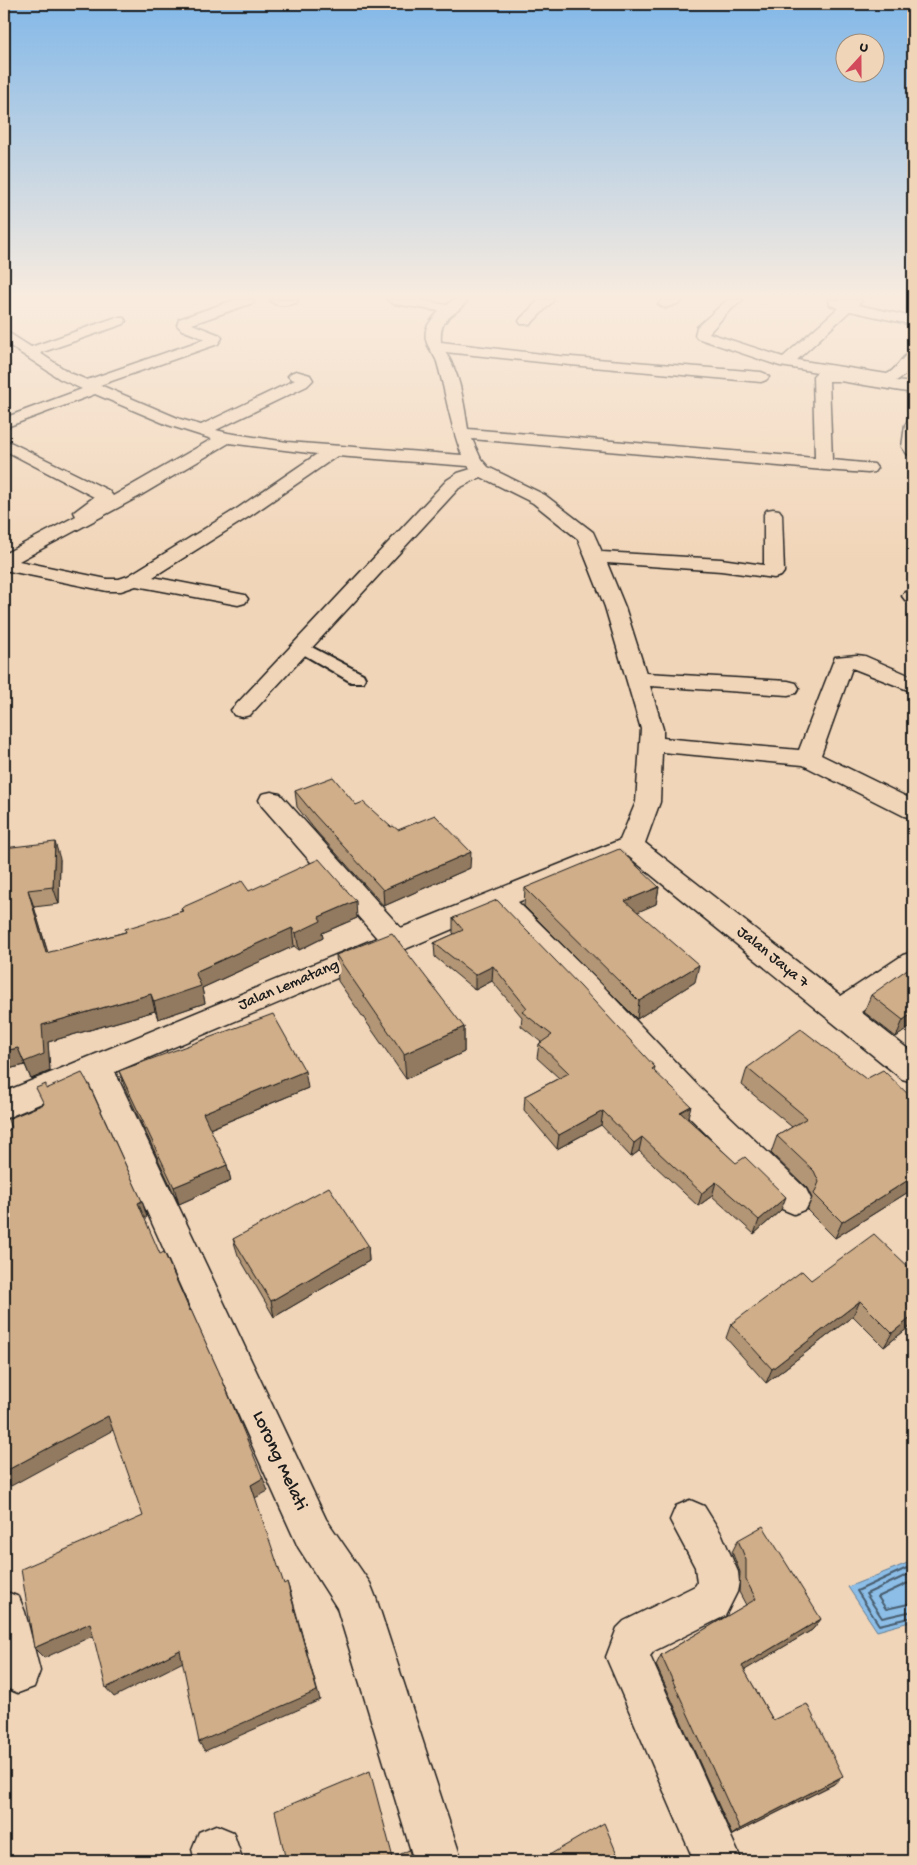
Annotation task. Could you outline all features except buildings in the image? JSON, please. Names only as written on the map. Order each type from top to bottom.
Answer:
[{"type":"street","points":[[10,408],[79,387]]},
{"type":"street","points":[[4,423],[34,412],[82,387]]},
{"type":"street","points":[[91,387],[174,422],[226,438],[287,447],[334,450],[478,466],[539,499],[586,536],[615,606],[652,729],[648,802],[631,845]]},
{"type":"street","points":[[201,431],[294,387]]},
{"type":"street","points":[[451,387],[456,403],[461,433],[478,466]]},
{"type":"street","points":[[821,387],[824,464]]},
{"type":"street","points":[[10,408],[34,412]]},
{"type":"street","points":[[913,425],[910,447],[913,450]]},
{"type":"street","points":[[461,433],[868,468]]},
{"type":"street","points":[[4,563],[132,493],[226,438]]},
{"type":"street","points":[[4,444],[102,494],[104,497],[36,539],[13,547],[4,542]]},
{"type":"street","points":[[4,563],[107,584],[122,585],[135,580],[244,512],[334,450]]},
{"type":"street","points":[[242,710],[453,484],[478,466]]},
{"type":"street","points":[[595,557],[721,565],[774,572],[773,514]]},
{"type":"street","points":[[135,580],[238,599]]},
{"type":"street","points":[[808,758],[843,662],[857,661],[913,685]]},
{"type":"street","points":[[636,679],[788,688]]},
{"type":"street","points":[[651,744],[808,758],[913,810]]},
{"type":"street","points":[[271,800],[396,941]]},
{"type":"street","name":"Jalan Lematang","points":[[4,1106],[396,941],[631,845]]},
{"type":"street","name":"Jalan Jaya 7","points":[[631,845],[913,1070]]},
{"type":"street","points":[[500,900],[591,992],[689,1096],[794,1199]]},
{"type":"street","points":[[838,1012],[913,962]]},
{"type":"street","name":"Lorong Melati","points":[[97,1067],[312,1534],[355,1598],[438,1861]]},
{"type":"street","points":[[690,1520],[718,1571],[718,1594],[710,1601],[639,1636],[632,1642],[628,1656],[718,1861]]},
{"type":"street","points":[[4,1612],[18,1671]]},
{"type":"lane","points":[[302,647],[358,678]]},
{"type":"water","points":[[910,1562],[913,1568],[913,1621],[877,1631],[848,1587]]}]
